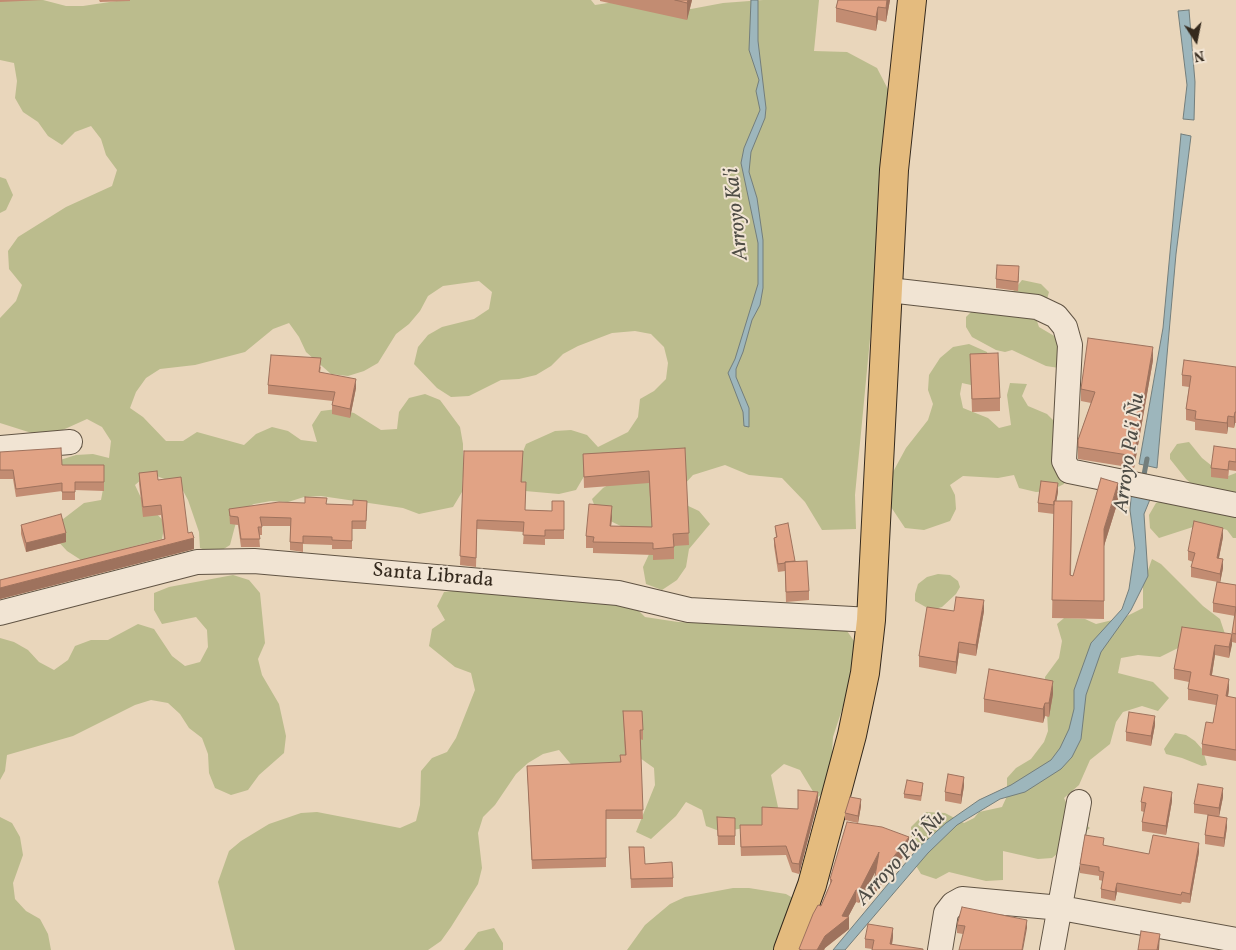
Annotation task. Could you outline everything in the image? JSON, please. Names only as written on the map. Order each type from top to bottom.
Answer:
[{"type":"main road","points":[[788,950],[812,885],[852,734],[865,673],[871,620],[894,170],[912,0]]},
{"type":"street","points":[[889,290],[1036,307],[1056,316],[1065,327],[1070,345],[1066,466],[1069,471],[1236,505]]},
{"type":"street","points":[[0,448],[70,442]]},
{"type":"street","name":"Santa Librada","points":[[0,613],[197,562],[254,561],[618,593],[689,610],[871,620]]},
{"type":"street","points":[[1052,950],[1079,802]]},
{"type":"street","points":[[940,950],[946,914],[953,904],[962,899],[1061,908],[1236,942],[1235,950]]},
{"type":"green space","points":[[0,0],[43,0],[66,6],[83,6],[123,0],[591,0],[595,5],[627,0],[661,0],[691,9],[723,3],[763,0],[819,0],[814,51],[847,52],[877,68],[893,99],[855,495],[856,529],[822,530],[805,502],[782,478],[749,475],[725,465],[693,475],[682,487],[684,504],[699,511],[710,524],[689,549],[686,567],[677,580],[662,590],[646,584],[643,567],[650,552],[631,531],[598,515],[592,499],[603,488],[617,480],[593,461],[576,490],[559,494],[525,491],[520,475],[520,459],[526,444],[555,431],[571,430],[587,435],[598,447],[628,432],[638,417],[640,399],[654,391],[666,379],[668,363],[664,347],[651,334],[635,331],[612,333],[563,354],[551,366],[536,375],[519,379],[501,380],[469,396],[451,397],[437,388],[414,364],[418,347],[428,335],[442,327],[474,319],[489,309],[492,292],[479,281],[443,286],[428,296],[420,311],[409,324],[396,334],[378,363],[364,371],[348,376],[331,374],[306,352],[299,337],[289,323],[273,329],[245,352],[195,365],[160,369],[146,378],[136,392],[130,408],[143,417],[166,441],[183,441],[197,432],[244,445],[256,434],[272,427],[288,431],[301,440],[317,442],[312,425],[321,411],[337,409],[354,413],[381,430],[397,429],[399,412],[409,398],[425,394],[440,400],[460,427],[463,444],[462,492],[453,507],[419,514],[403,508],[321,496],[304,497],[288,502],[271,501],[254,504],[239,511],[230,545],[216,554],[200,548],[199,532],[188,500],[180,485],[149,473],[135,485],[142,500],[165,522],[162,539],[81,560],[67,551],[56,539],[58,523],[84,503],[101,500],[104,484],[97,468],[63,474],[60,460],[76,455],[93,454],[109,458],[111,441],[102,427],[87,419],[56,433],[38,435],[0,423],[0,318],[16,301],[22,285],[9,269],[8,251],[18,237],[66,207],[112,186],[117,170],[106,155],[101,139],[91,126],[75,132],[62,145],[48,136],[38,122],[23,112],[15,98],[17,81],[14,63],[0,60]]},
{"type":"green space","points":[[0,177],[6,179],[13,195],[6,210],[0,213]]},
{"type":"green space","points":[[1022,280],[1041,284],[1049,292],[1047,299],[1035,315],[1039,327],[1061,340],[1059,368],[1046,366],[1012,350],[1005,352],[996,350],[972,337],[966,327],[966,317],[974,309],[1000,308]]},
{"type":"green space","points":[[969,344],[987,352],[991,367],[971,385],[962,383],[960,394],[963,408],[988,418],[999,428],[1011,425],[1007,395],[1010,383],[1027,384],[1022,396],[1028,406],[1047,414],[1060,427],[1067,473],[1064,484],[1050,491],[1036,492],[1019,488],[1014,475],[998,478],[963,476],[950,485],[955,495],[956,509],[950,521],[924,530],[905,528],[885,498],[887,483],[906,448],[928,420],[933,404],[928,390],[929,375],[940,358],[953,347]]},
{"type":"green space","points":[[1189,442],[1202,458],[1212,466],[1228,476],[1236,473],[1236,493],[1196,488],[1186,479],[1170,459],[1170,454],[1177,444]]},
{"type":"green space","points":[[1166,499],[1236,512],[1236,538],[1233,538],[1227,530],[1218,527],[1196,526],[1159,538],[1150,528],[1149,515],[1156,503]]},
{"type":"green space","points":[[1152,559],[1161,564],[1203,606],[1220,619],[1225,634],[1180,647],[1160,657],[1138,655],[1121,658],[1118,673],[1153,682],[1169,698],[1158,711],[1142,706],[1123,712],[1116,722],[1110,744],[1090,760],[1079,785],[1064,798],[1072,815],[1090,828],[1052,858],[1038,859],[1003,851],[1003,880],[986,881],[949,872],[936,879],[921,874],[915,864],[911,843],[911,827],[926,812],[945,813],[964,823],[974,818],[979,812],[1002,807],[1007,796],[1007,778],[1016,768],[1031,759],[1044,742],[1048,731],[1045,677],[1059,658],[1062,641],[1057,624],[1064,618],[1085,619],[1096,624],[1125,617],[1143,608],[1143,584]]},
{"type":"green space","points":[[938,574],[950,575],[958,581],[960,587],[956,594],[942,607],[931,610],[915,601],[915,594],[918,584],[927,577]]},
{"type":"green space","points":[[233,575],[249,580],[260,593],[265,643],[258,659],[262,675],[279,704],[286,736],[284,753],[259,775],[248,790],[231,795],[215,788],[209,773],[208,754],[202,738],[189,728],[180,714],[168,703],[151,700],[135,705],[73,736],[7,755],[5,771],[0,780],[0,638],[14,642],[28,650],[39,662],[54,670],[68,660],[75,646],[91,640],[108,640],[138,624],[154,629],[172,656],[185,666],[200,662],[208,647],[207,630],[196,617],[162,624],[154,610],[154,593],[169,587]]},
{"type":"green space","points":[[476,588],[634,606],[645,617],[678,622],[845,628],[854,641],[854,673],[833,737],[830,787],[817,798],[800,770],[784,764],[771,775],[778,807],[771,823],[722,832],[706,826],[702,810],[686,802],[676,816],[651,839],[636,832],[655,785],[654,768],[640,758],[580,775],[559,750],[543,754],[528,763],[516,774],[495,805],[483,817],[478,833],[482,868],[478,884],[441,941],[428,950],[235,950],[218,882],[229,851],[241,841],[269,824],[301,813],[317,812],[400,828],[416,821],[420,805],[421,771],[432,758],[447,752],[456,738],[475,690],[471,673],[455,667],[429,646],[432,629],[445,620],[437,606],[444,592]]},
{"type":"green space","points":[[1175,733],[1186,735],[1195,741],[1203,750],[1207,765],[1202,766],[1166,754],[1164,749]]},
{"type":"green space","points":[[0,817],[12,823],[20,837],[23,855],[13,883],[15,899],[26,911],[40,919],[48,934],[51,950],[0,950]]},
{"type":"green space","points":[[733,888],[749,888],[786,894],[798,901],[786,950],[627,950],[645,925],[670,904],[685,897]]},
{"type":"green space","points":[[494,928],[503,943],[503,950],[464,950],[478,932]]},
{"type":"water","points":[[751,0],[758,0],[758,41],[766,108],[765,118],[751,152],[749,172],[757,198],[763,240],[763,288],[760,305],[752,320],[736,369],[736,377],[749,408],[749,427],[744,426],[743,412],[728,373],[735,359],[758,284],[758,243],[741,163],[744,148],[760,110],[756,91],[759,80],[749,50]]},
{"type":"water","points":[[1189,10],[1195,82],[1194,120],[1183,119],[1187,85],[1178,11]]},
{"type":"water","points":[[1181,134],[1191,136],[1176,254],[1157,468],[1139,464],[1163,328]]},
{"type":"water","points":[[1132,486],[1153,492],[1144,514],[1148,576],[1131,610],[1101,652],[1086,695],[1081,739],[1072,757],[1061,769],[1025,792],[1000,799],[957,825],[928,853],[845,950],[833,950],[918,848],[946,823],[979,800],[1011,785],[1051,760],[1060,748],[1069,729],[1074,709],[1074,690],[1091,643],[1122,609],[1129,589],[1135,548],[1130,510]]},
{"type":"building","points":[[675,0],[688,0],[687,3]]},
{"type":"building","points":[[838,0],[887,0],[886,8],[878,7],[876,17],[836,8]]},
{"type":"building","points":[[997,265],[1019,266],[1018,282],[996,279]]},
{"type":"building","points":[[1088,338],[1153,347],[1134,456],[1078,447],[1078,440],[1095,392],[1081,389]]},
{"type":"building","points":[[998,353],[1000,398],[972,399],[970,354]]},
{"type":"building","points":[[271,355],[321,358],[319,372],[356,379],[350,409],[332,405],[335,392],[268,385]]},
{"type":"building","points":[[1184,360],[1236,367],[1236,412],[1234,417],[1228,416],[1227,423],[1195,419],[1196,411],[1186,409],[1191,376],[1182,375]]},
{"type":"building","points":[[1214,446],[1236,449],[1236,462],[1229,461],[1228,470],[1211,468]]},
{"type":"building","points":[[61,448],[62,465],[104,465],[104,482],[75,482],[75,492],[62,492],[62,483],[16,489],[13,470],[0,470],[0,452]]},
{"type":"building","points":[[685,448],[689,533],[673,534],[674,547],[653,549],[653,543],[593,542],[594,537],[586,536],[589,504],[612,506],[610,526],[652,527],[649,471],[584,477],[583,454]]},
{"type":"building","points":[[464,451],[523,451],[521,482],[526,482],[525,510],[552,511],[552,501],[564,501],[564,530],[545,530],[545,536],[523,535],[524,522],[477,520],[476,558],[460,556]]},
{"type":"building","points":[[157,471],[158,480],[181,477],[188,533],[192,532],[194,538],[0,588],[0,580],[165,539],[161,505],[143,507],[139,473]]},
{"type":"building","points":[[1101,478],[1118,483],[1104,529],[1104,601],[1052,600],[1054,501],[1072,501],[1070,575],[1073,576]]},
{"type":"building","points":[[1041,481],[1058,483],[1054,505],[1038,503]]},
{"type":"building","points":[[305,497],[327,498],[326,504],[353,505],[353,500],[367,501],[366,521],[352,521],[352,541],[332,540],[332,537],[303,536],[303,543],[290,542],[291,518],[260,517],[262,527],[258,527],[260,539],[241,539],[238,517],[230,516],[229,509],[279,502],[305,503]]},
{"type":"building","points":[[61,514],[66,533],[26,543],[21,525]]},
{"type":"building","points":[[1194,521],[1223,528],[1217,558],[1223,559],[1220,574],[1191,567],[1195,553],[1188,551]]},
{"type":"building","points":[[788,523],[795,561],[778,564],[774,538],[777,537],[775,526]]},
{"type":"building","points":[[807,561],[809,591],[786,592],[785,562]]},
{"type":"building","points":[[1217,582],[1236,585],[1236,607],[1213,603]]},
{"type":"building","points":[[956,597],[984,600],[976,645],[959,642],[956,662],[919,656],[927,607],[954,611]]},
{"type":"building","points":[[1236,607],[1236,634],[1232,633]]},
{"type":"building","points":[[1182,627],[1232,634],[1229,647],[1215,645],[1210,675],[1229,679],[1226,696],[1236,698],[1236,750],[1202,744],[1206,722],[1213,723],[1218,695],[1188,689],[1191,672],[1174,669]]},
{"type":"building","points":[[989,669],[1053,681],[1049,703],[1045,703],[1043,709],[984,699]]},
{"type":"building","points":[[623,711],[642,711],[643,730],[640,730],[643,810],[606,810],[606,858],[532,860],[527,766],[621,762],[620,755],[626,755]]},
{"type":"building","points":[[1129,712],[1155,716],[1151,736],[1126,732]]},
{"type":"building","points":[[948,774],[964,777],[961,795],[945,792]]},
{"type":"building","points":[[907,780],[923,783],[921,796],[904,794]]},
{"type":"building","points":[[1198,784],[1223,788],[1219,808],[1194,804]]},
{"type":"building","points":[[1144,787],[1172,792],[1166,826],[1142,822],[1146,803],[1141,802]]},
{"type":"building","points":[[798,790],[818,792],[799,864],[792,863],[786,846],[741,847],[740,825],[762,825],[762,807],[798,809]]},
{"type":"building","points":[[850,797],[861,799],[858,816],[845,813]]},
{"type":"building","points":[[1208,815],[1227,818],[1224,838],[1205,835]]},
{"type":"building","points":[[717,817],[735,818],[735,836],[718,836]]},
{"type":"building","points":[[847,822],[882,827],[909,837],[874,882],[879,852],[859,891],[856,890],[842,916],[849,917],[825,936],[817,950],[799,949],[813,914],[818,905],[821,906],[832,880],[830,879]]},
{"type":"building","points":[[1085,835],[1104,838],[1103,845],[1149,854],[1153,835],[1199,843],[1190,894],[1182,892],[1181,895],[1117,883],[1115,892],[1101,889],[1104,872],[1099,871],[1099,867],[1080,864]]},
{"type":"building","points":[[629,847],[644,847],[645,864],[672,862],[673,878],[631,879]]},
{"type":"building","points":[[962,907],[1027,920],[1022,950],[959,950],[965,926],[957,925]]},
{"type":"building","points":[[868,924],[893,928],[890,944],[923,950],[872,950],[874,940],[865,939]]},
{"type":"building","points":[[1141,931],[1160,934],[1157,950],[1138,950]]},
{"type":"waterway","name":"Arroyo Pa'i Ñu","points":[[1143,480],[1147,459]]},
{"type":"water label","name":"Arroyo Ka'i","points":[[738,214]]}]
